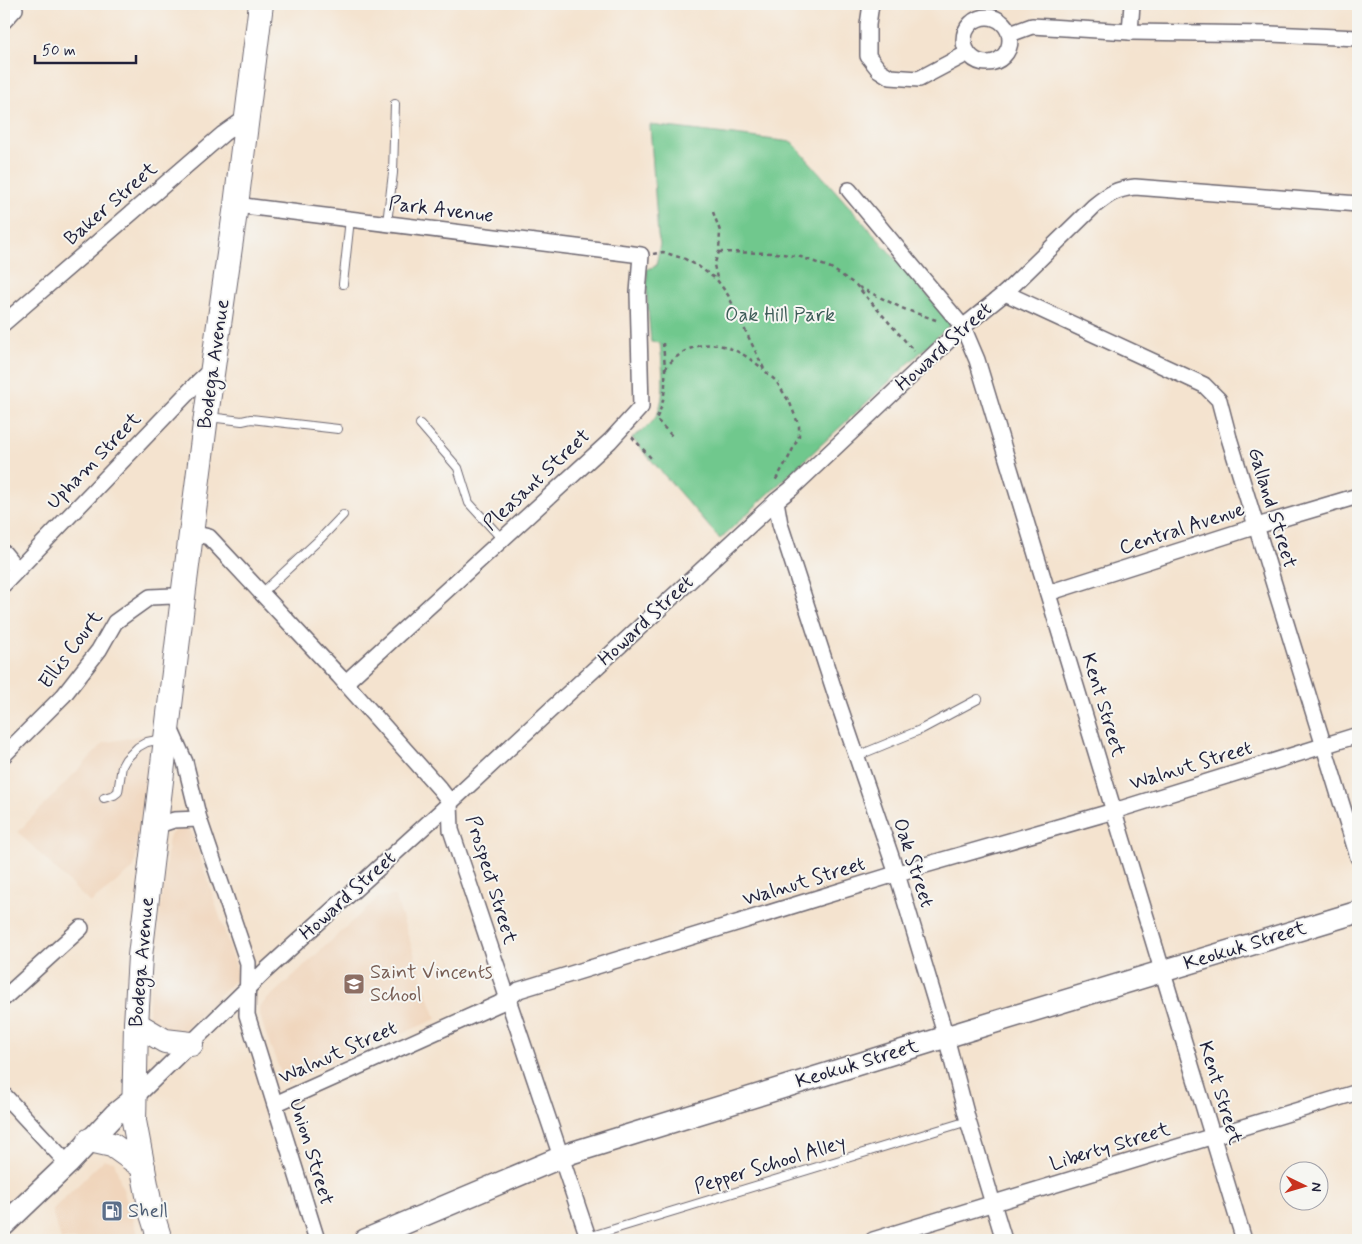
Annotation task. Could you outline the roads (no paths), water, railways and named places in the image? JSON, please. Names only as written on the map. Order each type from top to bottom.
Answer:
[{"type":"main road","name":"Bodega Avenue","points":[[160,1240],[151,1211],[134,1121],[136,1024],[140,956],[206,416],[236,205],[261,4]]},
{"type":"main road","points":[[136,1024],[165,1041],[191,1044]]},
{"type":"main road","points":[[90,1140],[112,1145],[143,1166]]},
{"type":"street","points":[[871,4],[868,25],[868,56],[878,70],[890,77],[919,79],[968,53]]},
{"type":"street","points":[[1130,32],[1132,4]]},
{"type":"street","points":[[4,22],[15,9]]},
{"type":"street","points":[[985,17],[993,18],[1001,21],[1006,26],[1011,41],[1006,54],[1000,59],[987,64],[973,59],[968,53],[964,38],[966,30],[978,19],[985,17]]},
{"type":"street","points":[[1010,34],[1032,26],[1130,32],[1271,34],[1358,38]]},
{"type":"street","name":"Baker Street","points":[[4,323],[223,134],[246,117]]},
{"type":"street","name":"Howard Street","points":[[4,1225],[68,1164],[115,1114],[135,1098],[246,989],[791,489],[963,327],[1005,293],[1108,194],[1122,188],[1136,187],[1358,204]]},
{"type":"street","name":"Kent Street","points":[[849,190],[963,327],[977,360],[1244,1240]]},
{"type":"street","name":"Park Avenue","points":[[236,205],[641,255]]},
{"type":"street","name":"Pleasant Street","points":[[345,683],[610,441],[642,408],[638,293],[641,255]]},
{"type":"street","name":"Galland Street","points":[[1005,293],[1204,385],[1219,400],[1358,857]]},
{"type":"street","name":"Upham Street","points":[[4,584],[198,381],[214,367]]},
{"type":"street","name":"Central Avenue","points":[[1048,592],[1256,526],[1358,496]]},
{"type":"street","name":"Oak Street","points":[[776,501],[780,524],[897,874],[1004,1240]]},
{"type":"street","name":"Prospect Street","points":[[192,533],[209,537],[345,683],[450,802],[451,830],[562,1157],[586,1239]]},
{"type":"street","points":[[4,553],[17,570]]},
{"type":"street","name":"Ellis Court","points":[[4,755],[64,695],[99,650],[115,622],[150,597],[183,597]]},
{"type":"street","points":[[168,731],[185,762],[200,819],[248,963],[246,989]]},
{"type":"street","name":"Walnut Street","points":[[275,1104],[508,999],[519,990],[897,874],[1114,811],[1358,735]]},
{"type":"street","points":[[156,826],[174,820],[200,819]]},
{"type":"street","name":"Keokuk Street","points":[[365,1240],[590,1147],[1358,912]]},
{"type":"street","points":[[4,998],[81,928]]},
{"type":"street","name":"Union Street","points":[[246,989],[246,1015],[317,1240]]},
{"type":"street","name":"Liberty Street","points":[[873,1240],[1358,1092]]},
{"type":"street","points":[[4,1095],[68,1164]]},
{"type":"lane","points":[[386,223],[393,173],[395,104]]},
{"type":"lane","points":[[343,284],[350,219]]},
{"type":"lane","points":[[206,416],[242,421],[251,419],[338,430]]},
{"type":"lane","points":[[420,424],[458,468],[468,503],[502,540]]},
{"type":"lane","points":[[262,593],[343,515]]},
{"type":"lane","points":[[857,756],[920,730],[978,699]]},
{"type":"lane","points":[[104,798],[118,792],[122,766],[138,747],[168,731]]},
{"type":"lane","name":"Pepper School Alley","points":[[586,1239],[968,1121]]},
{"type":"place","name":"Saint Vincents School","points":[[354,984]]},
{"type":"place","name":"Shell","points":[[112,1211]]},
{"type":"park label","name":"Oak Hill Park","points":[[780,315]]}]
